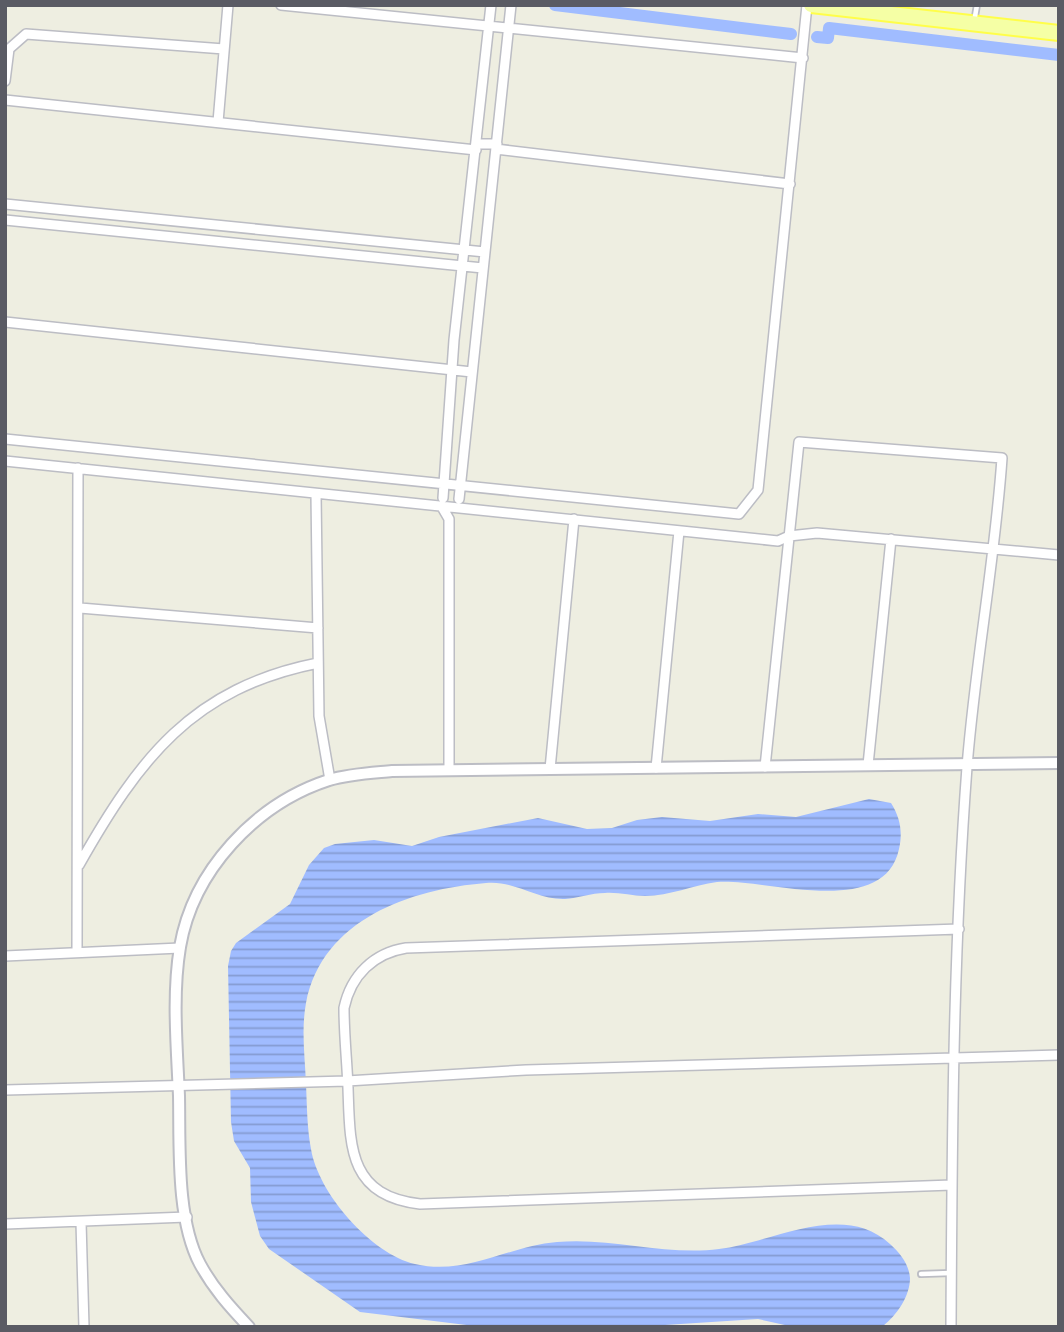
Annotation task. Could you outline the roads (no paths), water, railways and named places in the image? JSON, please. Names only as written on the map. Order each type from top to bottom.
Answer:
[{"type":"main road","points":[[809,5],[1059,33]]},
{"type":"street","points":[[218,122],[228,5]]},
{"type":"street","points":[[281,5],[803,58]]},
{"type":"street","points":[[449,769],[449,519],[443,502],[452,369],[491,5]]},
{"type":"street","points":[[449,519],[458,503],[511,5]]},
{"type":"street","points":[[5,439],[739,514],[758,490],[809,5]]},
{"type":"street","points":[[5,81],[9,49],[26,34],[223,49]]},
{"type":"street","points":[[5,100],[476,147],[496,146],[790,184]]},
{"type":"street","points":[[5,204],[485,252]]},
{"type":"street","points":[[103,229],[104,214]]},
{"type":"street","points":[[5,220],[483,268]]},
{"type":"street","points":[[217,241],[218,226]]},
{"type":"street","points":[[329,252],[330,238]]},
{"type":"street","points":[[5,322],[472,372]]},
{"type":"street","points":[[765,767],[799,442],[827,442],[1002,458],[995,549],[967,765],[954,1059],[951,1327]]},
{"type":"street","points":[[5,461],[316,494],[458,503],[574,519],[778,541],[789,536],[817,533],[1059,555]]},
{"type":"street","points":[[77,952],[80,608],[78,468]]},
{"type":"street","points":[[316,494],[319,716],[330,780]]},
{"type":"street","points":[[550,769],[574,519]]},
{"type":"street","points":[[656,768],[679,531]]},
{"type":"street","points":[[868,765],[891,539]]},
{"type":"street","points":[[80,608],[318,628]]},
{"type":"street","points":[[78,867],[127,784],[155,751],[188,721],[259,679],[275,672],[318,663]]},
{"type":"street","points":[[249,1327],[224,1301],[199,1262],[187,1217],[181,1177],[178,1084],[180,948],[192,906],[220,858],[262,817],[304,790],[330,780],[372,773],[449,769],[1059,764]]},
{"type":"street","points":[[951,1185],[414,1203],[383,1194],[359,1171],[350,1147],[344,1021],[346,997],[363,969],[378,957],[396,949],[959,929]]},
{"type":"street","points":[[5,956],[180,948]]},
{"type":"street","points":[[5,1090],[347,1081],[540,1069],[1059,1055]]},
{"type":"street","points":[[5,1224],[187,1217]]},
{"type":"street","points":[[81,1222],[84,1327]]},
{"type":"lane","points":[[974,23],[977,5]]},
{"type":"lane","points":[[921,1274],[951,1273]]},
{"type":"water","points":[[869,799],[891,803],[900,825],[899,849],[889,871],[871,884],[848,890],[821,891],[717,882],[654,896],[605,893],[565,899],[545,897],[506,884],[486,883],[428,892],[400,901],[350,930],[330,950],[315,974],[306,1003],[304,1044],[309,1133],[316,1166],[335,1202],[349,1219],[381,1248],[398,1258],[434,1267],[452,1266],[539,1245],[577,1241],[699,1251],[739,1245],[806,1228],[851,1225],[871,1231],[890,1244],[908,1268],[910,1278],[905,1298],[898,1311],[883,1326],[794,1327],[758,1319],[634,1327],[483,1327],[360,1312],[269,1249],[260,1236],[251,1202],[250,1168],[234,1141],[231,1122],[228,966],[236,943],[290,904],[309,865],[324,848],[335,844],[374,840],[412,846],[439,837],[538,818],[587,829],[612,828],[637,820],[662,817],[710,821],[758,814],[796,817]]},
{"type":"waterway","points":[[555,5],[791,34]]},
{"type":"waterway","points":[[817,37],[828,38],[829,28],[1059,55]]}]
